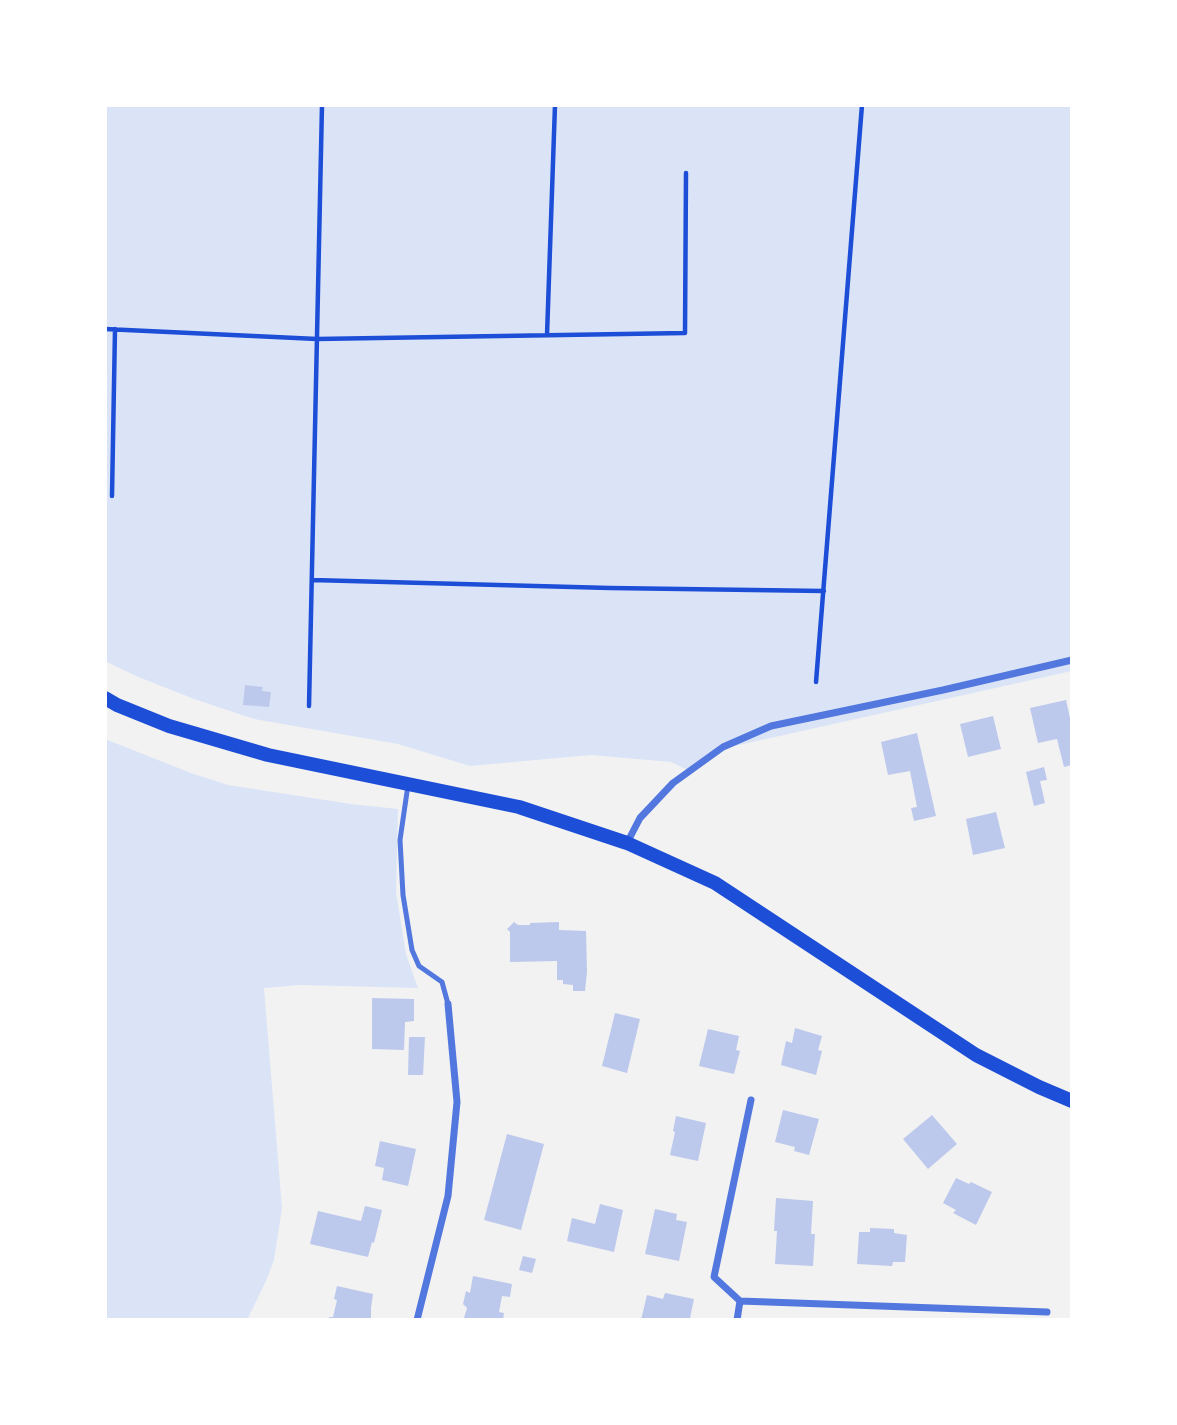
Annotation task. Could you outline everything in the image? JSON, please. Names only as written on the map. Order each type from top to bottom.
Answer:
[{"type":"main road","points":[[105,698],[169,726],[268,755],[519,807],[627,843],[715,883],[976,1055],[1072,1101]]},
{"type":"street","points":[[627,843],[640,818],[673,783],[723,747],[771,726],[1072,660]]},
{"type":"street","points":[[417,1320],[448,1196],[457,1102],[448,1004]]},
{"type":"street","points":[[751,1100],[714,1278],[740,1301],[1047,1312]]},
{"type":"street","points":[[737,1320],[740,1301]]},
{"type":"lane","points":[[408,784],[400,840],[403,895],[412,950],[419,966],[442,982],[448,1004]]},
{"type":"path","points":[[309,706],[322,105]]},
{"type":"path","points":[[548,335],[555,105]]},
{"type":"path","points":[[816,682],[862,105]]},
{"type":"path","points":[[105,329],[317,339],[685,333],[687,173]]},
{"type":"path","points":[[112,496],[115,329]]},
{"type":"path","points":[[312,580],[824,592]]},
{"type":"shaded area","points":[[105,105],[1072,105],[1072,671],[730,747],[687,770],[671,762],[591,755],[470,766],[398,744],[254,719],[194,699],[105,661]]},
{"type":"shaded area","points":[[105,739],[228,785],[398,809],[396,892],[406,954],[418,988],[300,985],[264,988],[282,1208],[274,1260],[247,1320],[105,1320]]},
{"type":"building","points":[[245,685],[263,687],[262,691],[271,692],[269,707],[243,705]]},
{"type":"building","points":[[1066,700],[1072,727],[1072,765],[1064,767],[1057,739],[1038,743],[1030,708]]},
{"type":"building","points":[[993,716],[1001,749],[968,757],[960,724]]},
{"type":"building","points":[[917,733],[936,816],[914,821],[911,808],[917,807],[910,771],[888,775],[881,742]]},
{"type":"building","points":[[1044,767],[1047,780],[1040,781],[1045,803],[1034,806],[1026,772]]},
{"type":"building","points":[[996,812],[1005,848],[973,855],[966,819]]},
{"type":"building","points":[[514,922],[518,925],[530,925],[559,922],[559,930],[586,931],[585,991],[573,991],[573,985],[557,980],[557,961],[510,962],[510,932],[507,929]]},
{"type":"building","points":[[372,998],[414,999],[414,1021],[405,1022],[404,1050],[372,1049]]},
{"type":"building","points":[[615,1013],[640,1019],[627,1073],[602,1066]]},
{"type":"building","points":[[795,1028],[822,1036],[818,1050],[822,1051],[816,1075],[781,1065],[786,1041],[792,1043]]},
{"type":"building","points":[[708,1029],[739,1036],[736,1050],[740,1051],[734,1074],[699,1066]]},
{"type":"building","points":[[409,1037],[425,1037],[423,1075],[408,1075]]},
{"type":"building","points":[[783,1110],[819,1119],[809,1155],[794,1151],[795,1147],[775,1142]]},
{"type":"building","points":[[932,1115],[957,1144],[928,1169],[903,1139]]},
{"type":"building","points":[[676,1116],[706,1123],[698,1161],[670,1155]]},
{"type":"building","points":[[507,1134],[544,1144],[521,1230],[484,1220]]},
{"type":"building","points":[[380,1141],[416,1149],[408,1186],[382,1180],[384,1168],[375,1166]]},
{"type":"building","points":[[956,1178],[992,1192],[976,1225],[953,1213],[956,1210],[943,1203]]},
{"type":"building","points":[[776,1198],[813,1201],[813,1266],[775,1264]]},
{"type":"building","points":[[600,1204],[623,1210],[614,1252],[567,1241],[572,1218],[595,1224]]},
{"type":"building","points":[[365,1206],[382,1210],[368,1257],[310,1244],[318,1211],[361,1221]]},
{"type":"building","points":[[655,1209],[677,1214],[676,1220],[687,1222],[679,1261],[645,1254]]},
{"type":"building","points":[[870,1228],[894,1229],[894,1233],[907,1235],[905,1262],[893,1262],[892,1266],[857,1264],[859,1232],[870,1232]]},
{"type":"building","points":[[523,1256],[536,1259],[532,1273],[519,1270]]},
{"type":"building","points":[[473,1276],[512,1284],[510,1297],[502,1296],[499,1312],[504,1313],[503,1320],[464,1318],[467,1308],[463,1304],[466,1291],[470,1293]]},
{"type":"building","points":[[337,1286],[373,1294],[371,1318],[329,1320],[329,1317],[333,1317],[337,1300],[334,1299]]},
{"type":"building","points":[[665,1293],[694,1299],[690,1318],[696,1320],[641,1320],[647,1295],[663,1299]]}]
